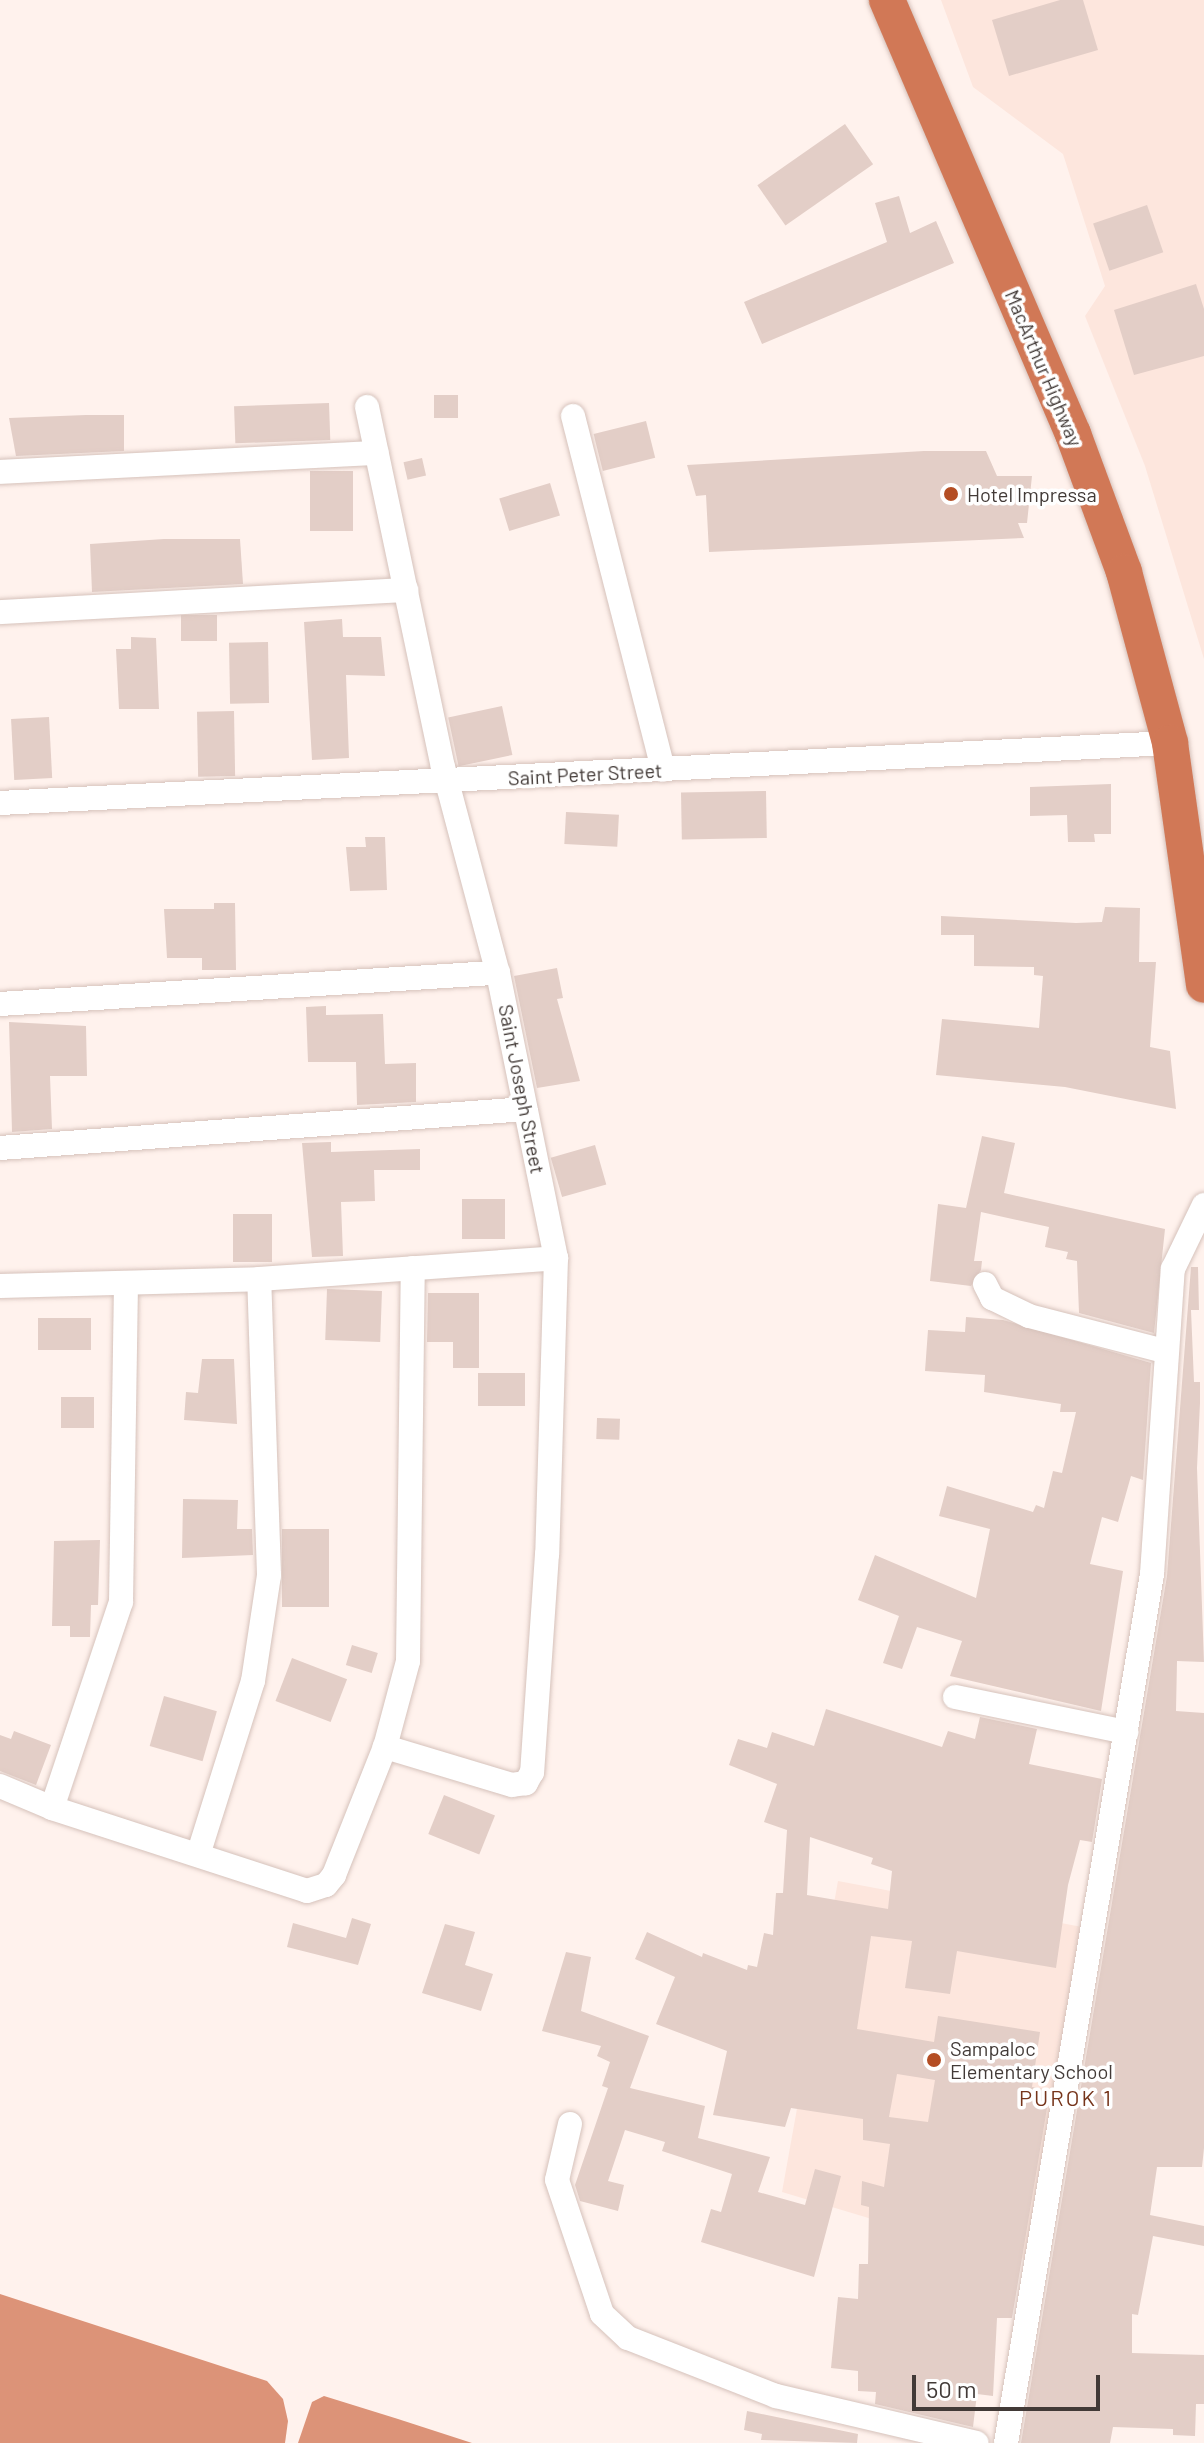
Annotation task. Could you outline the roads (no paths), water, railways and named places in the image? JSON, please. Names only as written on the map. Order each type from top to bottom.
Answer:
[{"type":"highway","name":"MacArthur Highway","points":[[887,0],[1073,434],[1124,572],[1170,743],[1197,864],[1204,985]]},
{"type":"street","name":"Saint Joseph Street","points":[[367,407],[446,781],[498,973],[556,1258],[547,1554],[532,1772],[526,1783],[512,1785],[385,1747]]},
{"type":"street","points":[[573,416],[663,770]]},
{"type":"street","points":[[0,472],[377,453]]},
{"type":"street","points":[[0,612],[406,590]]},
{"type":"street","name":"Saint Peter Street","points":[[0,803],[1170,743]]},
{"type":"street","points":[[0,1004],[498,973]]},
{"type":"street","points":[[0,1148],[526,1109]]},
{"type":"street","points":[[1006,2443],[1152,1574],[1164,1351],[1173,1269],[1204,1205]]},
{"type":"street","points":[[0,1286],[259,1279],[556,1258]]},
{"type":"street","points":[[0,1786],[52,1808],[199,1852],[307,1891],[326,1885],[385,1747],[408,1661],[413,1268]]},
{"type":"street","points":[[199,1852],[253,1681],[269,1575],[259,1279]]},
{"type":"street","points":[[52,1808],[121,1602],[126,1283]]},
{"type":"street","points":[[985,1284],[992,1298],[1029,1316],[1164,1351]]},
{"type":"street","points":[[955,1697],[1126,1732]]},
{"type":"street","points":[[570,2124],[557,2180],[602,2314],[628,2338],[776,2396],[977,2443]]},
{"type":"place","name":"Hotel Impressa","points":[[951,494]]},
{"type":"place","name":"Sampaloc Elementary School","points":[[934,2060]]},
{"type":"district","name":"PUROK 1","points":[[1066,2098]]}]
